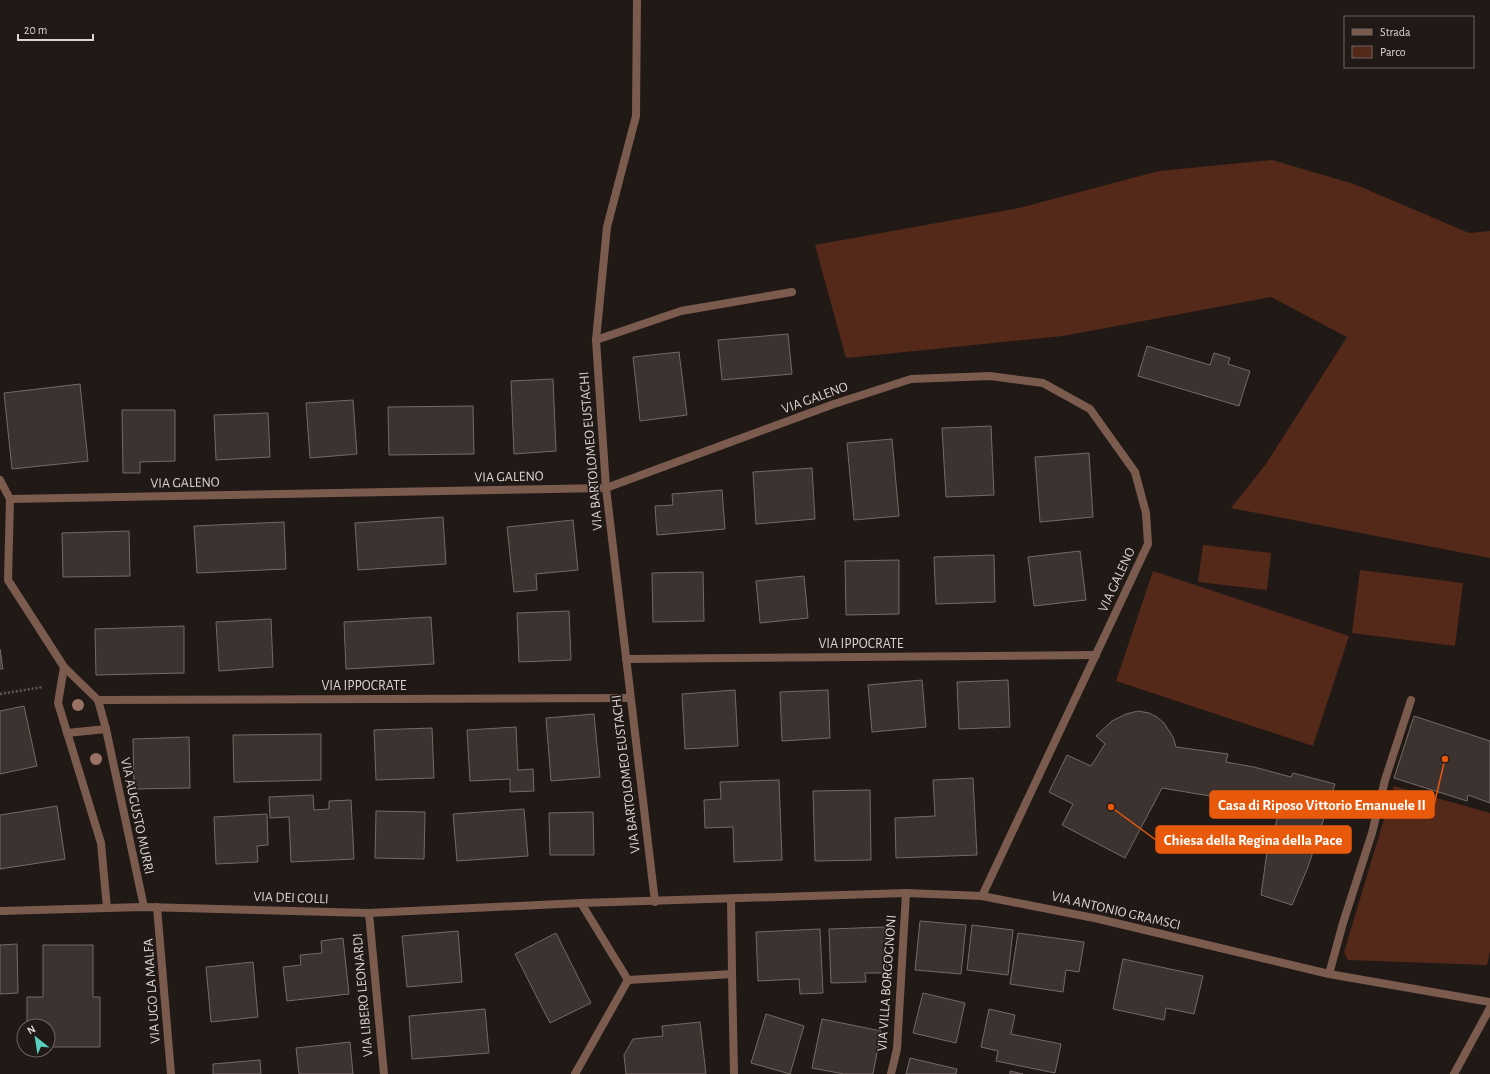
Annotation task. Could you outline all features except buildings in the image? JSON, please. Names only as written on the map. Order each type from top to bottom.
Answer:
[{"type":"street","name":"VIA BARTOLOMEO EUSTACHI","points":[[637,0],[636,116],[607,227],[596,340],[606,488],[655,902]]},
{"type":"street","points":[[596,340],[681,311],[792,292]]},
{"type":"street","name":"VIA GALENO","points":[[10,499],[606,488],[834,404],[911,379],[990,376],[1042,383],[1090,409],[1135,472],[1146,513],[1148,544],[982,896]]},
{"type":"street","points":[[0,480],[10,499],[4,580],[64,667],[98,700]]},
{"type":"street","name":"VIA IPPOCRATE","points":[[626,659],[1096,655]]},
{"type":"street","points":[[64,667],[58,703],[100,843],[107,908]]},
{"type":"street","name":"VIA IPPOCRATE","points":[[98,700],[630,698]]},
{"type":"street","name":"VIA AUGUSTO MURRI","points":[[98,700],[106,729],[144,907]]},
{"type":"street","points":[[1329,974],[1343,923],[1372,834],[1385,780],[1411,700]]},
{"type":"street","points":[[67,733],[106,729]]},
{"type":"street","name":"VIA ANTONIO GRAMSCI","points":[[655,902],[906,893],[982,896],[1099,919],[1329,974],[1490,1002]]},
{"type":"street","name":"VIA VILLA BORGOGNONI","points":[[891,1074],[897,1049],[906,893]]},
{"type":"street","points":[[731,899],[734,1074]]},
{"type":"street","name":"VIA DEI COLLI","points":[[0,911],[157,907],[369,913],[581,903],[655,902]]},
{"type":"street","points":[[581,903],[628,980]]},
{"type":"street","name":"VIA UGO LA MALFA","points":[[157,907],[171,1074]]},
{"type":"street","name":"VIA LIBERO LEONARDI","points":[[369,913],[384,1074]]},
{"type":"street","points":[[628,980],[732,974]]},
{"type":"street","points":[[575,1074],[628,980]]},
{"type":"street","points":[[1454,1074],[1490,1008]]},
{"type":"path","points":[[0,694],[60,685]]},
{"type":"green space","points":[[1272,160],[1354,184],[1469,233],[1490,231],[1490,558],[1231,508],[1266,464],[1347,337],[1271,297],[1063,336],[846,358],[815,245],[1019,208],[1159,171]]},
{"type":"green space","points":[[1203,545],[1271,553],[1267,590],[1198,582]]},
{"type":"green space","points":[[1360,570],[1463,583],[1455,646],[1352,633]]},
{"type":"green space","points":[[1153,571],[1349,636],[1313,746],[1116,681]]},
{"type":"green space","points":[[1394,786],[1490,813],[1490,951],[1487,965],[1348,960],[1344,952]]},
{"type":"place","name":"Casa di Riposo Vittorio Emanuele II","points":[[1445,759]]},
{"type":"place","name":"Chiesa della Regina della Pace","points":[[1111,807]]}]
